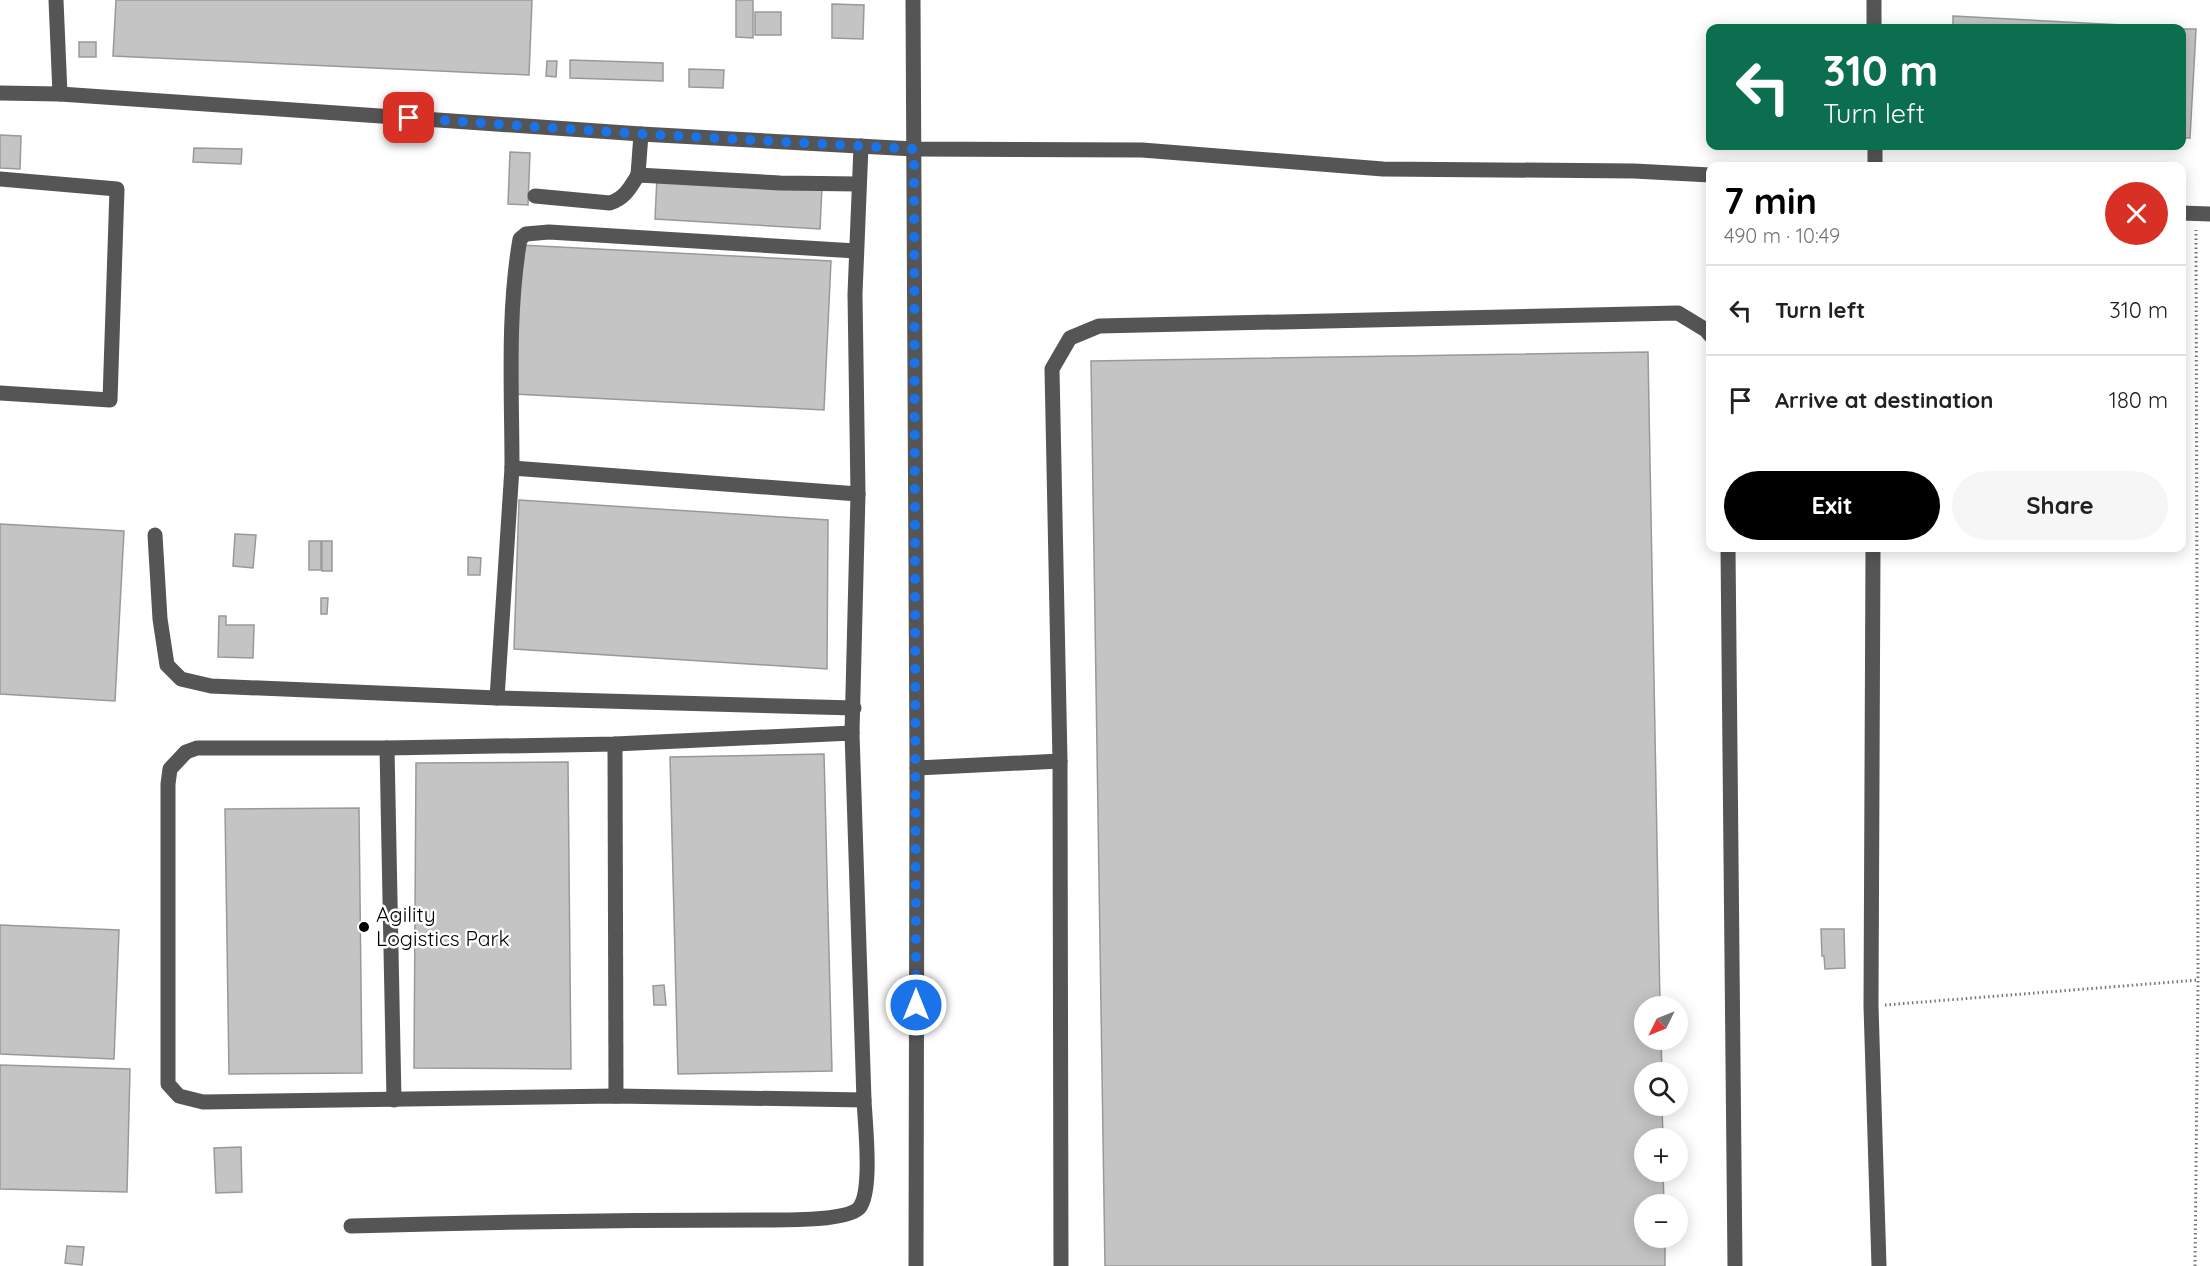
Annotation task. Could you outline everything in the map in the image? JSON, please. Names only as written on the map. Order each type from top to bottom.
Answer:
[{"type":"lane","points":[[56,0],[60,94]]},
{"type":"lane","points":[[913,0],[917,768],[916,1266],[932,1266]]},
{"type":"lane","points":[[1874,0],[1874,24]]},
{"type":"lane","points":[[0,93],[60,94],[641,134],[914,149],[1142,150],[1383,169],[1634,171],[1706,175]]},
{"type":"lane","points":[[535,196],[610,202],[620,199],[638,175],[641,134]]},
{"type":"lane","points":[[351,1226],[590,1220],[804,1220],[847,1215],[858,1209],[864,1197],[867,1174],[852,733],[858,494],[855,294],[861,146]]},
{"type":"lane","points":[[638,175],[780,183],[858,184]]},
{"type":"lane","points":[[0,179],[117,189],[110,400],[0,393]]},
{"type":"lane","points":[[497,698],[512,468],[513,310],[520,239],[526,234],[549,232],[856,251]]},
{"type":"lane","points":[[1061,1266],[1060,761],[1052,369],[1070,338],[1099,326],[1678,313],[1706,330]]},
{"type":"lane","points":[[512,468],[858,494]]},
{"type":"lane","points":[[155,535],[160,619],[167,665],[181,679],[211,686],[497,698],[854,708]]},
{"type":"lane","points":[[1728,552],[1735,1266]]},
{"type":"lane","points":[[1874,552],[1871,1006],[1879,1266]]},
{"type":"lane","points":[[852,733],[615,744],[387,748],[197,748],[186,752],[170,769],[168,784],[168,1084],[179,1096],[203,1102],[616,1096],[864,1100]]},
{"type":"lane","points":[[615,744],[616,1096]]},
{"type":"lane","points":[[387,748],[394,1101]]},
{"type":"lane","points":[[917,768],[1060,761]]},
{"type":"path","points":[[2195,1266],[2198,980],[2196,214]]},
{"type":"path","points":[[1871,1006],[2198,980]]},
{"type":"building","points":[[116,0],[532,0],[529,75],[113,56]]},
{"type":"building","points":[[736,0],[753,0],[753,38],[736,37]]},
{"type":"building","points":[[832,4],[864,5],[863,39],[832,38]]},
{"type":"building","points":[[755,12],[781,12],[781,35],[755,35]]},
{"type":"building","points":[[1953,16],[2104,24],[1953,24]]},
{"type":"building","points":[[2186,29],[2196,29],[2190,138],[2186,138]]},
{"type":"building","points":[[79,42],[96,42],[96,57],[79,57]]},
{"type":"building","points":[[570,60],[663,63],[663,81],[570,78]]},
{"type":"building","points":[[547,61],[557,61],[556,77],[546,76]]},
{"type":"building","points":[[689,69],[724,70],[723,88],[689,87]]},
{"type":"building","points":[[0,135],[21,136],[20,169],[0,168]]},
{"type":"building","points":[[194,148],[242,149],[241,164],[193,162]]},
{"type":"building","points":[[510,152],[530,153],[528,205],[508,204]]},
{"type":"building","points":[[657,177],[822,187],[820,229],[655,219]]},
{"type":"building","points":[[520,245],[831,261],[824,410],[514,394]]},
{"type":"building","points":[[1648,352],[1660,996],[1634,996],[1634,1050],[1661,1050],[1662,1062],[1634,1062],[1634,1116],[1662,1116],[1663,1128],[1634,1128],[1634,1182],[1663,1182],[1664,1194],[1634,1194],[1634,1248],[1665,1248],[1665,1266],[1105,1266],[1091,361]]},
{"type":"building","points":[[519,500],[828,520],[827,669],[514,649]]},
{"type":"building","points":[[0,524],[124,531],[115,701],[0,694]]},
{"type":"building","points":[[235,534],[256,535],[253,568],[233,566]]},
{"type":"building","points":[[309,541],[321,541],[321,570],[309,570]]},
{"type":"building","points":[[322,541],[332,541],[332,571],[322,571]]},
{"type":"building","points":[[468,557],[481,558],[480,575],[468,575]]},
{"type":"building","points":[[321,598],[328,598],[327,614],[321,614]]},
{"type":"building","points":[[219,616],[226,616],[226,625],[254,625],[253,658],[218,657]]},
{"type":"building","points":[[824,754],[832,1071],[678,1074],[670,757]]},
{"type":"building","points":[[568,762],[571,1069],[414,1068],[416,763]]},
{"type":"building","points":[[359,808],[362,1073],[229,1074],[225,809]]},
{"type":"building","points":[[0,925],[119,930],[114,1059],[0,1054]]},
{"type":"building","points":[[1821,929],[1844,929],[1845,968],[1825,969]]},
{"type":"building","points":[[664,985],[666,1005],[654,1005],[653,986]]},
{"type":"building","points":[[0,1065],[130,1069],[127,1192],[0,1189]]},
{"type":"building","points":[[241,1147],[242,1192],[216,1193],[214,1148]]},
{"type":"building","points":[[67,1246],[84,1247],[82,1265],[65,1263]]},
{"type":"place","name":"Agility Logistics Park","points":[[364,927]]},
{"type":"route","points":[[409,118],[914,149],[916,1005]]}]
